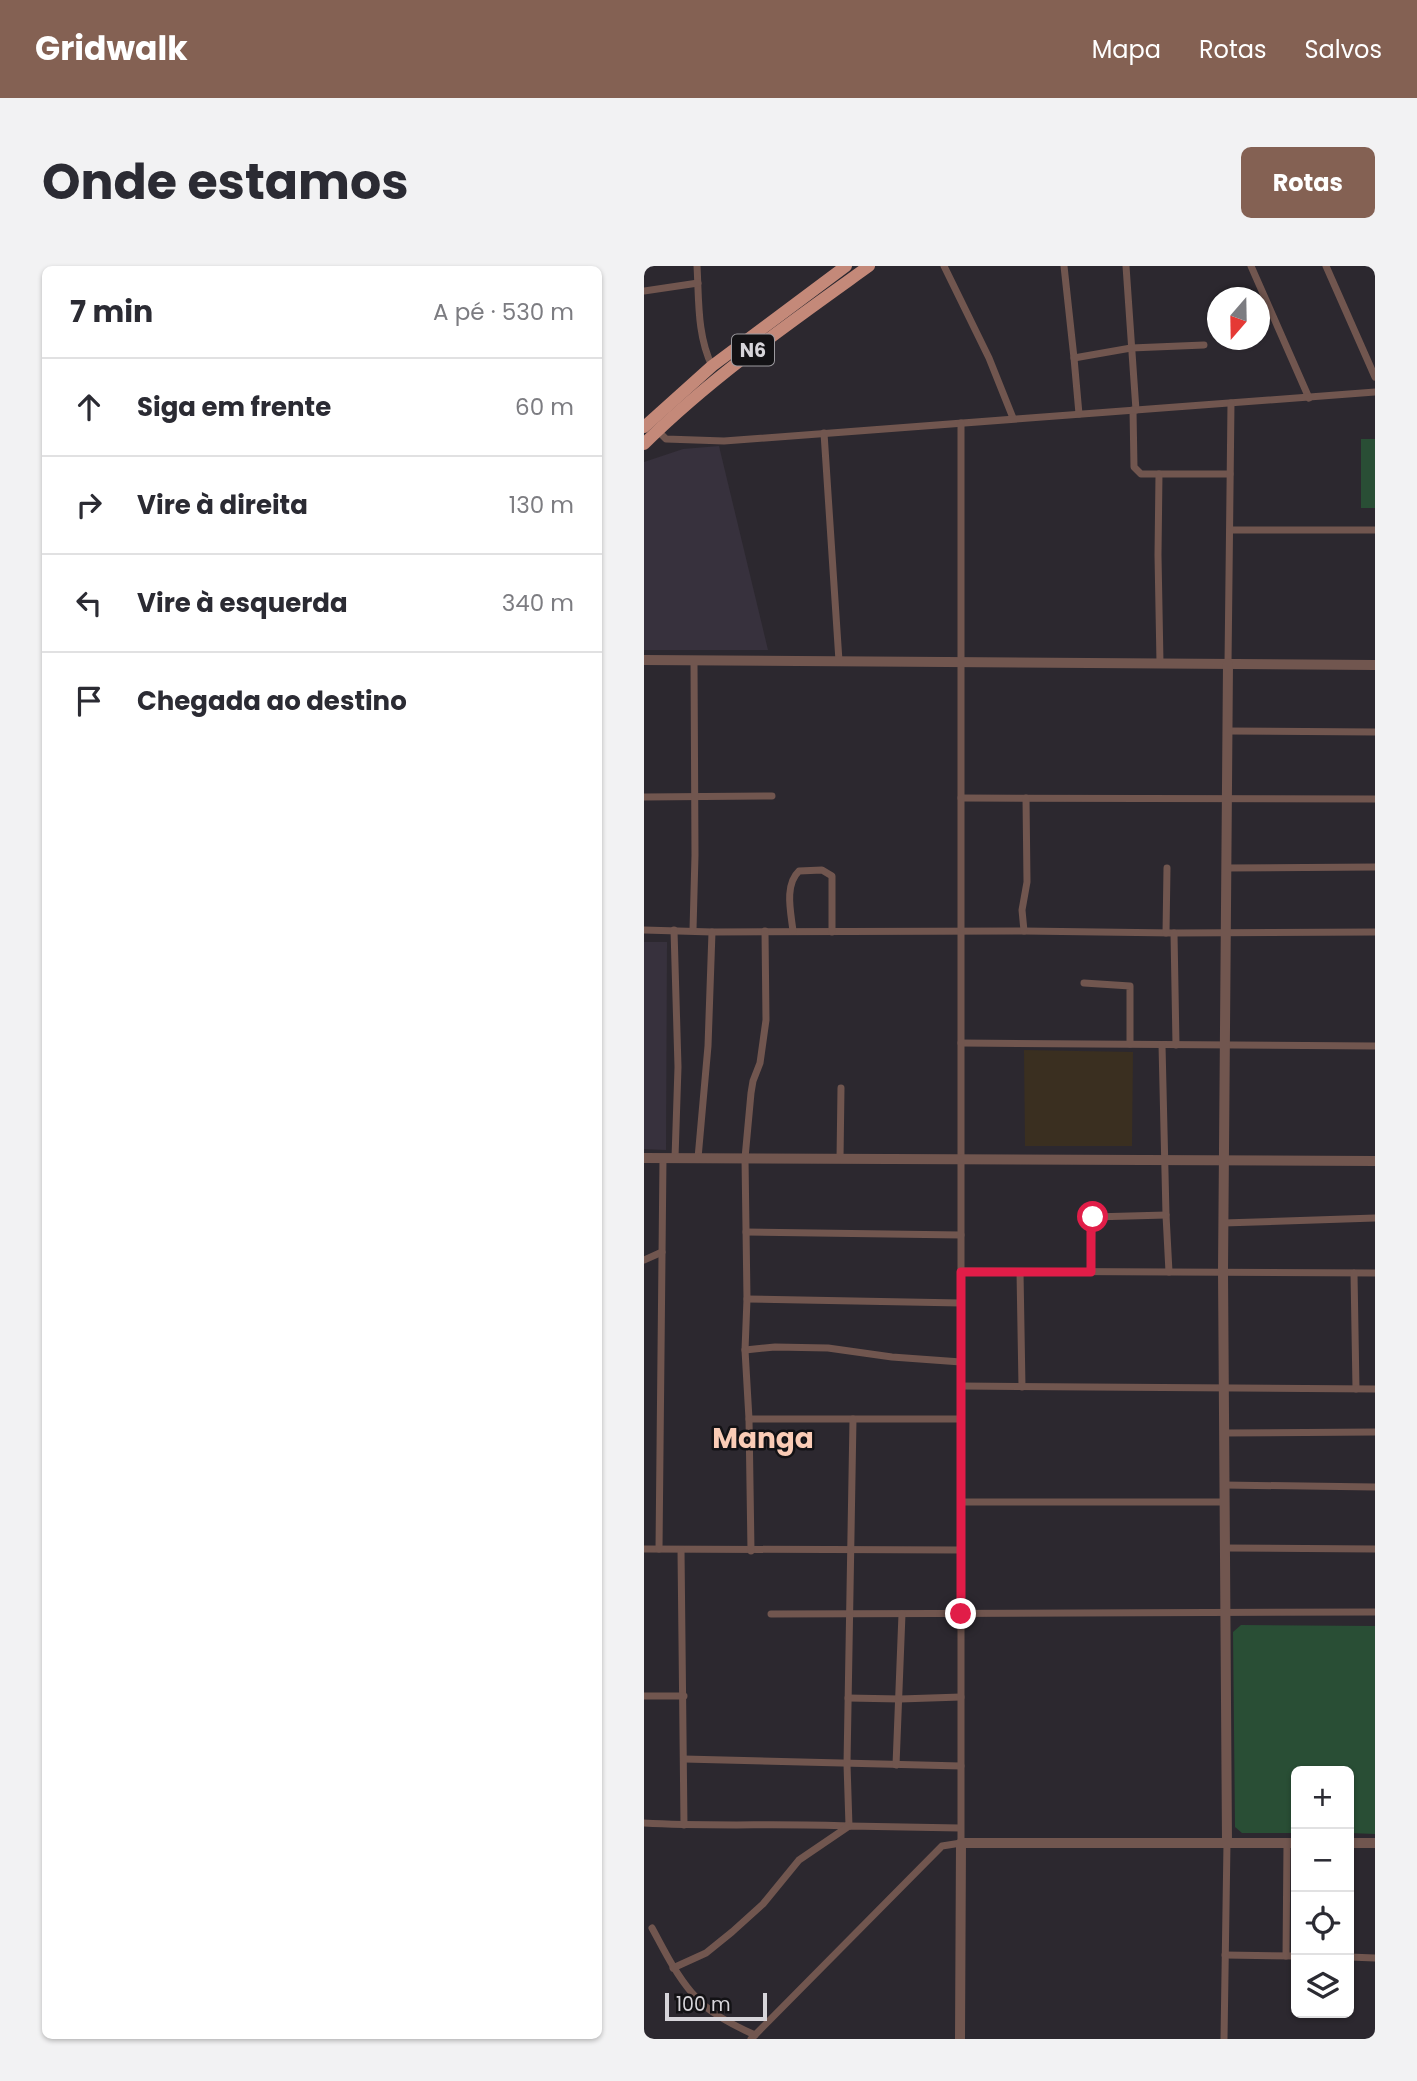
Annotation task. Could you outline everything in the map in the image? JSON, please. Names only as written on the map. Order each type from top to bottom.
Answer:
[{"type":"highway","name":"N6","points":[[644,427],[712,366],[846,266]]},
{"type":"highway","name":"N6","points":[[644,444],[722,373],[869,266]]},
{"type":"street","points":[[697,266],[701,334],[704,350],[712,366]]},
{"type":"street","points":[[944,266],[989,358],[1013,418]]},
{"type":"street","points":[[1064,266],[1079,414]]},
{"type":"street","points":[[1126,266],[1135,410],[1134,467],[1141,474],[1230,474]]},
{"type":"street","points":[[1251,266],[1309,398]]},
{"type":"street","points":[[1326,266],[1375,377]]},
{"type":"street","points":[[644,291],[698,283]]},
{"type":"street","points":[[1074,358],[1130,348],[1204,345]]},
{"type":"street","points":[[658,431],[666,439],[724,441],[1375,392]]},
{"type":"street","points":[[1224,2039],[1227,1843],[1223,1223],[1231,403]]},
{"type":"street","points":[[960,2039],[961,423]]},
{"type":"street","points":[[824,433],[839,661]]},
{"type":"street","points":[[1159,474],[1160,663]]},
{"type":"street","points":[[1230,530],[1375,530]]},
{"type":"street","points":[[644,660],[1375,665]]},
{"type":"street","points":[[693,930],[694,660]]},
{"type":"street","points":[[1228,731],[1375,732]]},
{"type":"street","points":[[644,797],[772,796]]},
{"type":"street","points":[[961,798],[1375,799]]},
{"type":"street","points":[[1024,931],[1023,910],[1027,882],[1026,798]]},
{"type":"street","points":[[1226,869],[1375,867]]},
{"type":"street","points":[[1167,868],[1176,1045]]},
{"type":"street","points":[[793,931],[790,896],[794,876],[799,871],[822,870],[832,876],[832,932]]},
{"type":"street","points":[[644,930],[1375,932]]},
{"type":"street","points":[[674,930],[678,1067],[675,1158]]},
{"type":"street","points":[[751,1550],[745,1350],[745,1158],[751,1093],[762,1054],[766,1020],[765,931]]},
{"type":"street","points":[[698,1158],[708,1046],[712,932]]},
{"type":"street","points":[[1084,984],[1130,986],[1130,1044]]},
{"type":"street","points":[[961,1043],[1375,1046]]},
{"type":"street","points":[[1163,1045],[1169,1272]]},
{"type":"street","points":[[840,1159],[841,1088]]},
{"type":"street","points":[[644,1158],[1375,1161]]},
{"type":"street","points":[[659,1549],[663,1158]]},
{"type":"street","points":[[1091,1272],[1093,1217],[1166,1215]]},
{"type":"street","points":[[1223,1223],[1375,1218]]},
{"type":"street","points":[[746,1232],[961,1235]]},
{"type":"street","points":[[644,1260],[662,1252]]},
{"type":"street","points":[[961,1272],[1375,1273]]},
{"type":"street","points":[[1020,1272],[1021,1387]]},
{"type":"street","points":[[1354,1273],[1356,1389]]},
{"type":"street","points":[[747,1299],[961,1303]]},
{"type":"street","points":[[745,1350],[775,1347],[828,1348],[892,1357],[961,1362]]},
{"type":"street","points":[[961,1386],[1375,1389]]},
{"type":"street","points":[[749,1419],[961,1419]]},
{"type":"street","points":[[849,1826],[847,1764],[853,1419]]},
{"type":"street","points":[[1224,1433],[1375,1432]]},
{"type":"street","points":[[1224,1485],[1375,1487]]},
{"type":"street","points":[[961,1502],[1224,1502]]},
{"type":"street","points":[[1225,1548],[1375,1549]]},
{"type":"street","points":[[644,1549],[961,1550]]},
{"type":"street","points":[[681,1550],[684,1825]]},
{"type":"street","points":[[771,1614],[1375,1612]]},
{"type":"street","points":[[896,1765],[902,1614]]},
{"type":"street","points":[[644,1696],[684,1696]]},
{"type":"street","points":[[848,1698],[961,1697]]},
{"type":"street","points":[[684,1759],[961,1766]]},
{"type":"street","points":[[644,1823],[960,1828]]},
{"type":"street","points":[[673,1968],[706,1953],[763,1904],[799,1860],[849,1826]]},
{"type":"street","points":[[652,1928],[673,1968],[693,1995],[753,2037],[942,1846],[961,1843],[1291,1843]]},
{"type":"street","points":[[1354,1843],[1375,1843]]},
{"type":"street","points":[[1286,1956],[1291,1862]]},
{"type":"street","points":[[1224,1955],[1291,1956]]},
{"type":"street","points":[[1354,1957],[1375,1958]]},
{"type":"shaded area","points":[[719,446],[768,650],[644,650],[644,462],[683,449]]},
{"type":"shaded area","points":[[644,942],[667,942],[666,1150],[644,1149]]},
{"type":"shaded area","points":[[1024,1050],[1133,1052],[1132,1146],[1025,1146]]},
{"type":"green space","points":[[1361,439],[1375,439],[1375,508],[1361,508]]},
{"type":"green space","points":[[1241,1625],[1375,1626],[1375,1834],[1354,1833],[1354,1766],[1291,1766],[1291,1833],[1242,1833],[1235,1827],[1233,1632]]},
{"type":"district","name":"Manga","points":[[763,1438]]},
{"type":"route","points":[[961,1614],[961,1272],[1091,1272],[1093,1217]]}]
